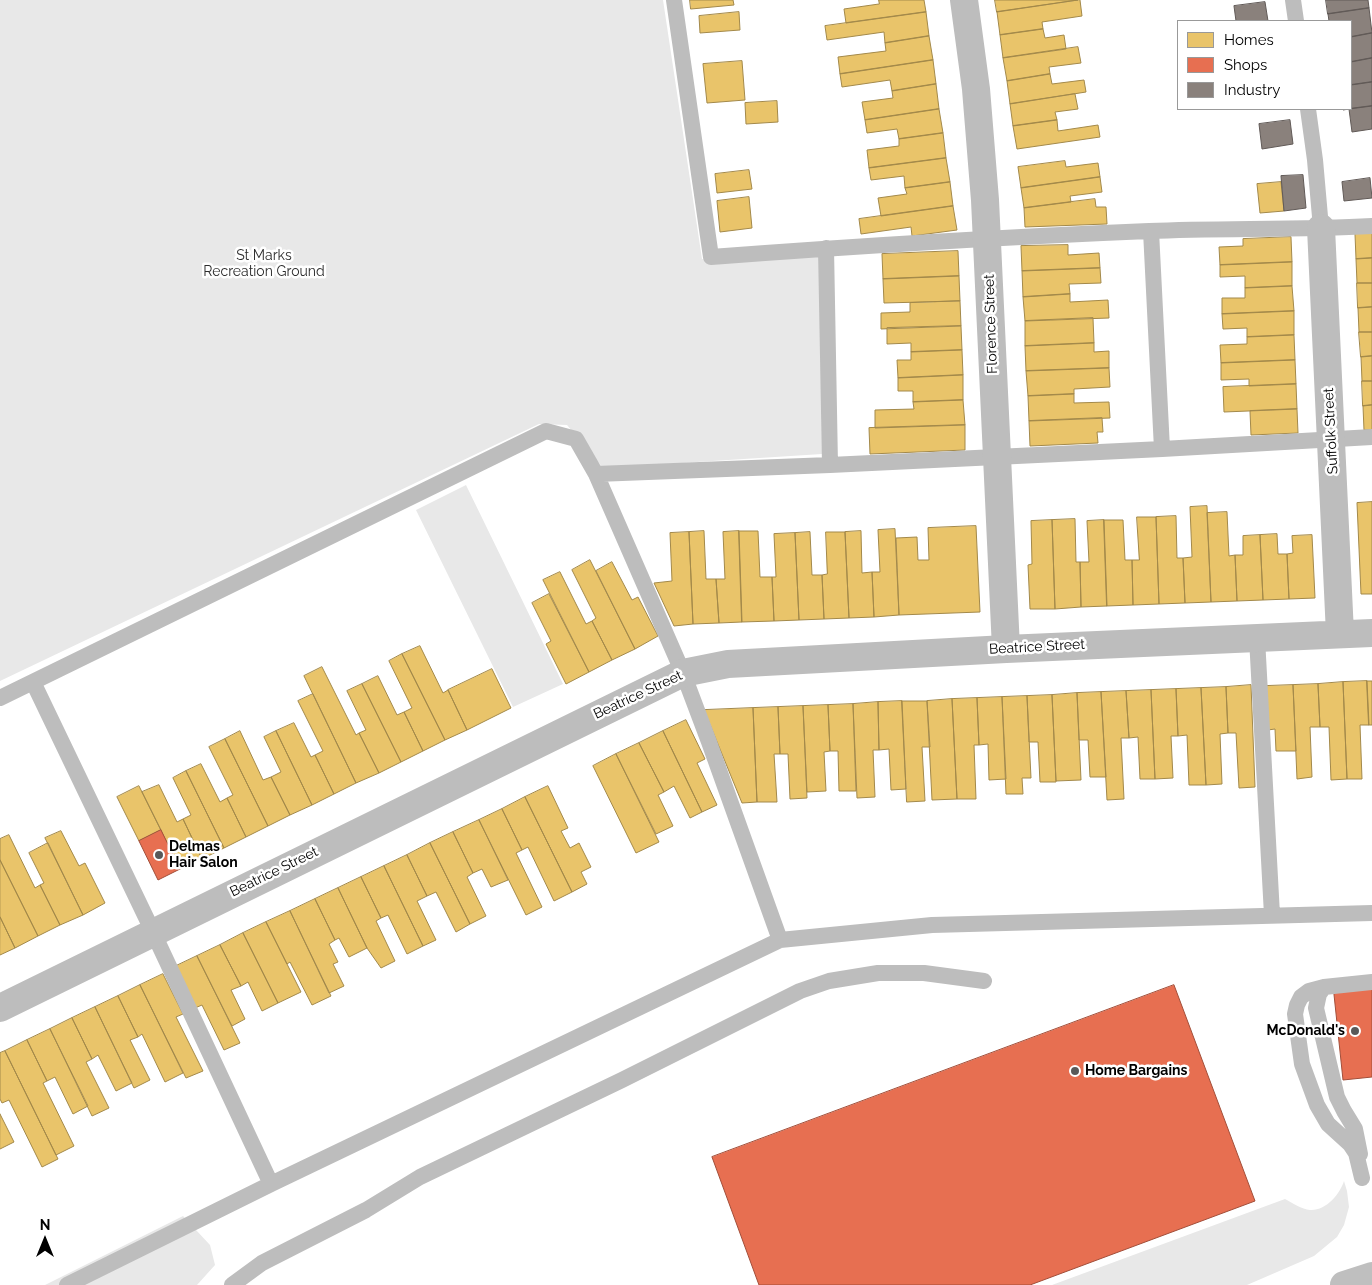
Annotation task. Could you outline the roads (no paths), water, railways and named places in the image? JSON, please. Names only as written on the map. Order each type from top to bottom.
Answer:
[{"type":"main road","points":[[1344,1285],[1372,1276]]},
{"type":"street","name":"Florence Street","points":[[964,0],[976,89],[985,200],[1006,649]]},
{"type":"street","name":"Suffolk Street","points":[[1321,228],[1340,634]]},
{"type":"street","name":"Beatrice Street","points":[[0,1008],[683,673],[728,664],[1372,632]]},
{"type":"lane","points":[[674,0],[711,257],[826,248],[1151,231],[1372,226]]},
{"type":"lane","points":[[1293,0],[1296,20]]},
{"type":"lane","points":[[1308,110],[1321,228]]},
{"type":"lane","points":[[1151,231],[1162,449]]},
{"type":"lane","points":[[826,248],[830,465]]},
{"type":"lane","points":[[0,698],[546,431],[576,439],[596,474],[683,673],[780,940]]},
{"type":"lane","points":[[596,474],[830,465],[1372,437]]},
{"type":"lane","points":[[1257,638],[1272,915]]},
{"type":"lane","points":[[33,682],[271,1184]]},
{"type":"lane","points":[[67,1285],[271,1184],[780,940],[932,925],[1372,913]]},
{"type":"lane","points":[[232,1285],[262,1263],[366,1210],[420,1177],[614,1085],[800,991],[829,980],[878,973],[924,973],[984,981]]},
{"type":"lane","points":[[1324,987],[1319,994],[1316,1008],[1337,1097],[1355,1129],[1359,1146],[1362,1178],[1356,1154],[1350,1144],[1328,1124],[1316,1105],[1302,1064],[1295,1014],[1297,1005],[1309,991],[1324,987],[1372,982]]},
{"type":"place","name":"Delmas Hair Salon","points":[[159,855]]},
{"type":"place","name":"McDonald's","points":[[1355,1031]]},
{"type":"place","name":"Home Bargains","points":[[1075,1071]]},
{"type":"park label","name":"St Marks Recreation Ground","points":[[264,264]]}]
